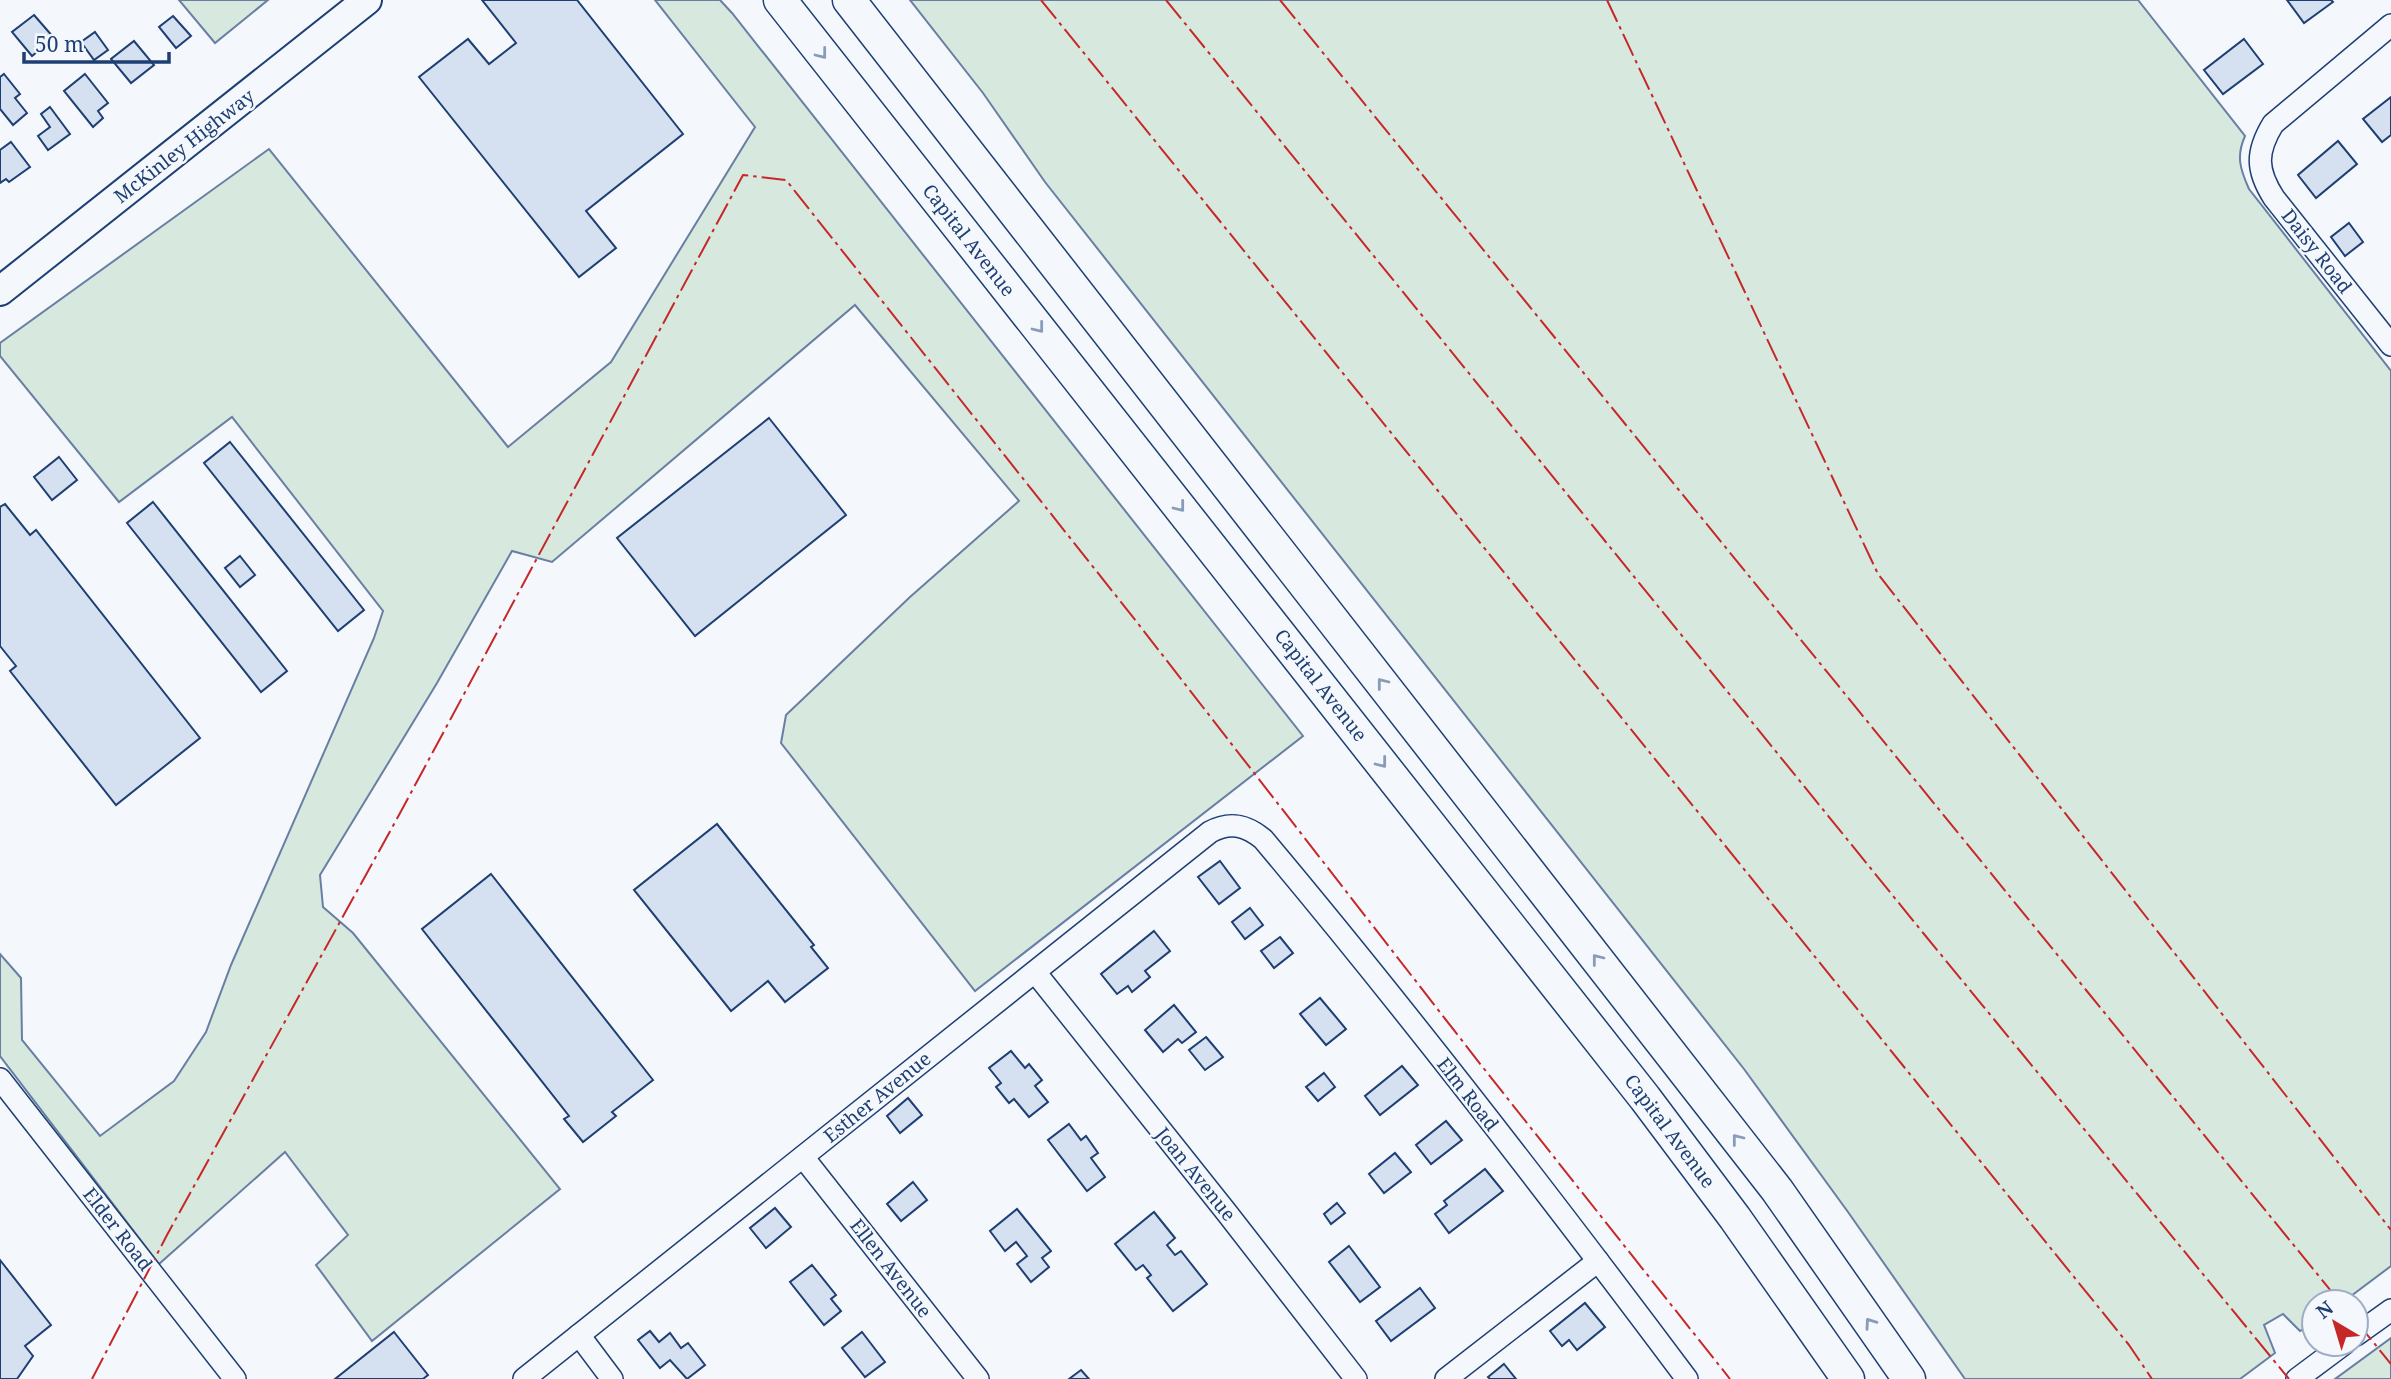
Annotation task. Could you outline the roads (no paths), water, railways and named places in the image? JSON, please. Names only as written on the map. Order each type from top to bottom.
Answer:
[{"type":"highway","name":"Capital Avenue","points":[[780,0],[1645,1098],[1735,1217],[1848,1379]]},
{"type":"highway","points":[[849,0],[1777,1190],[1909,1379]]},
{"type":"main road","name":"McKinley Highway","points":[[0,291],[368,0]]},
{"type":"street","name":"Daisy Road","points":[[2391,25],[2273,124],[2260,150],[2260,163],[2267,186],[2391,345]]},
{"type":"street","name":"Esther Avenue","points":[[524,1379],[1210,832],[1220,827],[1235,825]]},
{"type":"street","name":"Elm Road","points":[[1235,825],[1251,829],[1263,839],[1328,916],[1687,1379]]},
{"type":"street","name":"Joan Avenue","points":[[1035,972],[1356,1379]]},
{"type":"street","name":"Elder Road","points":[[0,1079],[235,1379]]},
{"type":"street","name":"Ellen Avenue","points":[[803,1157],[978,1379]]},
{"type":"street","points":[[1446,1379],[1598,1261]]},
{"type":"street","points":[[2370,1325],[2391,1310]]},
{"type":"street","points":[[579,1335],[612,1379]]},
{"type":"street","points":[[2297,1379],[2325,1358]]}]
